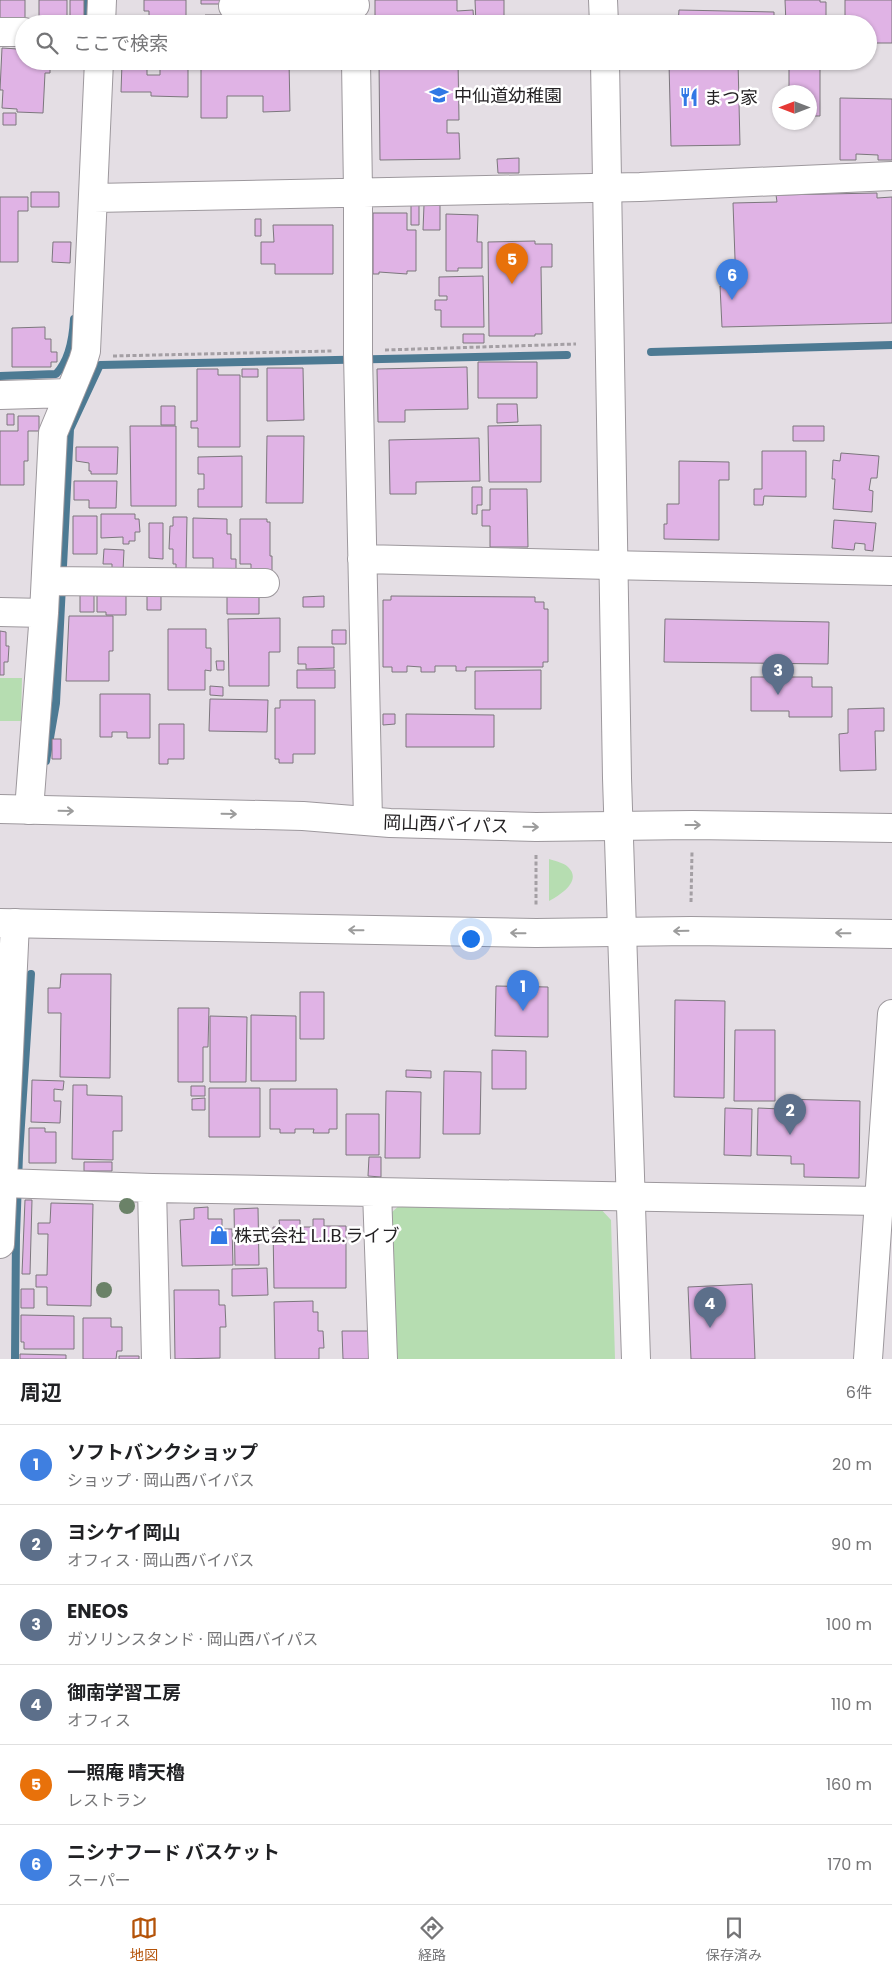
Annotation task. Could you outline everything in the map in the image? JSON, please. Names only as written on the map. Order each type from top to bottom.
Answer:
[{"type":"main road","points":[[101,15],[102,0]]},
{"type":"main road","points":[[603,0],[604,15]]},
{"type":"main road","points":[[233,6],[355,10]]},
{"type":"main road","points":[[29,810],[44,614],[57,581],[53,433],[86,351],[99,70]]},
{"type":"main road","points":[[356,70],[358,361],[368,821]]},
{"type":"main road","points":[[605,70],[618,826],[636,1359]]},
{"type":"main road","points":[[94,198],[607,187],[892,176]]},
{"type":"main road","points":[[0,395],[77,376]]},
{"type":"main road","points":[[362,559],[892,571]]},
{"type":"main road","points":[[57,581],[265,583]]},
{"type":"main road","points":[[0,612],[44,614]]},
{"type":"main road","name":"岡山西バイパス","points":[[0,809],[303,816],[368,821],[536,827],[692,825],[892,828]]},
{"type":"main road","points":[[0,1244],[13,1184],[3,1096],[15,959],[8,923],[536,933],[691,931],[892,934]]},
{"type":"main road","points":[[868,1359],[885,1257],[879,1201],[892,1014]]},
{"type":"main road","points":[[13,1184],[879,1201]]},
{"type":"main road","points":[[152,1188],[156,1359]]},
{"type":"main road","points":[[377,1192],[383,1359]]},
{"type":"path","points":[[691,902],[692,849]]},
{"type":"path","points":[[536,852],[536,909]]},
{"type":"green space","points":[[0,678],[22,678],[21,721],[0,721]]},
{"type":"green space","points":[[549,859],[568,867],[572,872],[573,878],[563,892],[549,901]]},
{"type":"green space","points":[[402,1203],[598,1206],[611,1220],[615,1359],[395,1359],[391,1213]]},
{"type":"building","points":[[0,0],[25,0],[25,15],[15,15],[15,18],[0,19]]},
{"type":"building","points":[[39,0],[67,0],[67,15],[39,15]]},
{"type":"building","points":[[70,0],[84,0],[84,15],[70,15]]},
{"type":"building","points":[[144,0],[186,0],[186,15],[149,15],[149,11],[144,11]]},
{"type":"building","points":[[201,0],[228,0],[228,4],[201,4]]},
{"type":"building","points":[[375,0],[457,0],[457,11],[473,10],[473,15],[375,15]]},
{"type":"building","points":[[475,0],[504,0],[504,15],[476,15]]},
{"type":"building","points":[[785,0],[820,0],[820,2],[826,2],[826,15],[786,15]]},
{"type":"building","points":[[845,0],[892,0],[892,43],[877,43],[877,15],[845,15]]},
{"type":"building","points":[[679,10],[774,12],[774,15],[679,15]]},
{"type":"building","points":[[2,48],[15,49],[15,70],[50,70],[50,73],[45,73],[43,113],[17,112],[17,109],[2,108],[3,90],[0,90]]},
{"type":"building","points":[[122,70],[147,70],[147,75],[160,75],[160,70],[188,70],[188,97],[151,96],[151,92],[121,92]]},
{"type":"building","points":[[201,70],[289,70],[290,111],[263,112],[263,96],[227,96],[227,118],[201,118]]},
{"type":"building","points":[[379,70],[458,70],[459,120],[447,120],[447,133],[459,133],[460,159],[380,160]]},
{"type":"building","points":[[669,70],[738,70],[740,145],[671,146]]},
{"type":"building","points":[[789,70],[820,70],[820,116],[817,116],[817,85],[789,85]]},
{"type":"building","points":[[840,98],[892,99],[892,160],[878,160],[878,155],[856,154],[856,160],[840,160]]},
{"type":"building","points":[[3,113],[16,113],[16,125],[3,125]]},
{"type":"building","points":[[519,158],[519,173],[498,173],[497,159]]},
{"type":"building","points":[[31,192],[59,192],[59,207],[31,207]]},
{"type":"building","points":[[877,193],[877,198],[892,197],[892,323],[722,327],[720,286],[736,286],[733,203],[777,202],[776,195]]},
{"type":"building","points":[[0,197],[28,197],[28,211],[18,211],[18,262],[0,262]]},
{"type":"building","points":[[411,205],[419,205],[419,225],[411,225]]},
{"type":"building","points":[[424,205],[440,205],[440,230],[423,230]]},
{"type":"building","points":[[373,213],[407,213],[407,230],[416,230],[416,271],[407,271],[407,274],[379,272],[379,274],[373,274]]},
{"type":"building","points":[[446,214],[478,215],[477,242],[482,242],[482,268],[458,268],[458,271],[446,271]]},
{"type":"building","points":[[255,219],[261,219],[261,236],[255,236]]},
{"type":"building","points":[[273,225],[333,225],[333,274],[275,274],[275,264],[261,264],[261,242],[274,242]]},
{"type":"building","points":[[535,241],[535,244],[552,244],[552,267],[541,267],[542,334],[535,334],[535,336],[489,336],[488,242]]},
{"type":"building","points":[[53,242],[71,242],[70,263],[52,262]]},
{"type":"building","points":[[483,276],[484,327],[441,327],[441,310],[435,310],[435,300],[447,300],[447,296],[439,296],[439,277]]},
{"type":"building","points":[[45,327],[45,339],[51,339],[51,352],[57,352],[57,362],[51,362],[51,367],[12,367],[12,328]]},
{"type":"building","points":[[463,334],[484,334],[484,343],[463,343]]},
{"type":"building","points":[[478,362],[537,362],[537,398],[478,398]]},
{"type":"building","points":[[467,367],[468,409],[405,410],[405,422],[378,422],[377,369]]},
{"type":"building","points":[[267,368],[303,368],[304,420],[267,421]]},
{"type":"building","points":[[197,369],[218,369],[218,375],[240,375],[240,447],[198,447],[198,428],[191,428],[191,421],[197,421]]},
{"type":"building","points":[[242,369],[258,369],[258,377],[242,377]]},
{"type":"building","points":[[497,404],[517,404],[518,422],[497,423]]},
{"type":"building","points":[[161,406],[175,406],[175,425],[161,425]]},
{"type":"building","points":[[7,414],[14,414],[14,425],[7,425]]},
{"type":"building","points":[[18,416],[39,416],[39,431],[28,431],[28,461],[24,461],[24,485],[0,485],[0,431],[18,431]]},
{"type":"building","points":[[541,425],[541,482],[489,482],[488,426]]},
{"type":"building","points":[[130,426],[176,426],[176,506],[131,506]]},
{"type":"building","points":[[793,426],[824,426],[824,441],[793,441]]},
{"type":"building","points":[[267,436],[304,436],[303,503],[266,503]]},
{"type":"building","points":[[479,438],[480,481],[416,482],[416,494],[390,494],[389,440]]},
{"type":"building","points":[[76,447],[118,447],[117,474],[91,474],[89,463],[76,461]]},
{"type":"building","points":[[762,451],[806,451],[806,497],[764,496],[763,505],[754,505],[754,489],[762,489]]},
{"type":"building","points":[[841,453],[879,456],[877,478],[871,478],[869,490],[873,491],[872,512],[833,509],[835,479],[832,479],[833,460],[840,461]]},
{"type":"building","points":[[242,456],[242,507],[198,507],[198,489],[204,489],[204,474],[198,474],[198,457]]},
{"type":"building","points":[[679,461],[729,462],[729,480],[719,480],[719,540],[664,539],[664,524],[667,524],[667,504],[679,504]]},
{"type":"building","points":[[74,481],[117,481],[116,508],[89,508],[89,500],[74,500]]},
{"type":"building","points":[[472,487],[482,487],[482,505],[477,505],[477,514],[472,514]]},
{"type":"building","points":[[490,489],[527,489],[528,547],[490,547],[490,526],[482,526],[482,510],[490,510]]},
{"type":"building","points":[[101,514],[135,514],[135,519],[139,519],[140,532],[135,532],[135,541],[123,544],[123,537],[101,538]]},
{"type":"building","points":[[73,516],[97,516],[97,554],[73,554]]},
{"type":"building","points":[[173,517],[187,517],[186,569],[176,569],[176,564],[173,564],[173,549],[169,549],[170,526],[173,526]]},
{"type":"building","points":[[193,518],[227,519],[227,534],[231,534],[231,559],[236,559],[236,572],[213,572],[213,558],[193,558]]},
{"type":"building","points":[[240,519],[267,519],[267,522],[270,522],[272,571],[251,574],[251,564],[240,564]]},
{"type":"building","points":[[834,520],[876,523],[873,551],[865,550],[865,544],[855,543],[854,550],[832,548]]},
{"type":"building","points":[[149,523],[163,523],[163,559],[149,558]]},
{"type":"building","points":[[104,549],[124,550],[123,571],[112,571],[112,564],[103,564]]},
{"type":"building","points":[[80,592],[94,592],[94,612],[80,612]]},
{"type":"building","points":[[147,592],[161,593],[161,610],[147,610]]},
{"type":"building","points":[[97,593],[126,593],[126,615],[106,615],[106,612],[97,612]]},
{"type":"building","points":[[227,594],[259,595],[259,614],[227,614]]},
{"type":"building","points":[[324,596],[324,607],[303,607],[303,597]]},
{"type":"building","points":[[391,596],[535,597],[535,602],[544,602],[544,609],[548,609],[548,662],[543,662],[543,667],[466,667],[466,671],[456,671],[456,666],[435,666],[435,672],[421,672],[421,667],[407,666],[407,672],[392,672],[392,667],[383,667],[383,600],[391,600]]},
{"type":"building","points":[[69,616],[113,616],[113,651],[109,651],[109,681],[66,681]]},
{"type":"building","points":[[280,618],[280,652],[269,652],[269,686],[229,686],[228,619]]},
{"type":"building","points":[[665,619],[829,622],[828,664],[664,662]]},
{"type":"building","points":[[168,629],[206,629],[206,648],[211,648],[211,671],[205,670],[205,690],[168,690]]},
{"type":"building","points":[[332,630],[346,630],[346,644],[332,644]]},
{"type":"building","points":[[0,631],[6,632],[6,646],[9,646],[8,662],[4,662],[4,675],[0,675]]},
{"type":"building","points":[[298,647],[334,647],[334,668],[306,669],[306,664],[298,664]]},
{"type":"building","points":[[216,661],[224,661],[224,670],[217,670]]},
{"type":"building","points":[[297,670],[335,670],[335,688],[297,688]]},
{"type":"building","points":[[541,670],[541,709],[475,709],[475,671]]},
{"type":"building","points":[[751,677],[812,677],[812,687],[832,687],[832,717],[789,717],[789,711],[751,711]]},
{"type":"building","points":[[210,686],[223,687],[223,696],[210,695]]},
{"type":"building","points":[[100,694],[150,694],[150,738],[127,738],[127,732],[112,732],[112,737],[100,737]]},
{"type":"building","points":[[210,699],[268,700],[267,732],[209,731]]},
{"type":"building","points":[[280,700],[315,700],[315,754],[293,754],[293,763],[279,763],[279,759],[275,759],[275,708],[280,708]]},
{"type":"building","points":[[884,708],[884,731],[875,731],[876,770],[840,771],[839,734],[848,733],[848,709]]},
{"type":"building","points":[[383,714],[395,714],[395,724],[383,725]]},
{"type":"building","points":[[406,714],[494,715],[494,747],[406,747]]},
{"type":"building","points":[[159,724],[184,724],[184,759],[168,759],[168,764],[159,764]]},
{"type":"building","points":[[52,739],[61,739],[61,759],[52,759]]},
{"type":"building","points":[[61,974],[111,974],[110,1078],[60,1077],[61,1013],[48,1013],[48,988],[60,988]]},
{"type":"building","points":[[496,986],[548,987],[548,1037],[495,1036]]},
{"type":"building","points":[[300,992],[324,992],[324,1039],[300,1039]]},
{"type":"building","points":[[675,1000],[725,1001],[724,1098],[674,1097]]},
{"type":"building","points":[[178,1008],[209,1008],[208,1047],[203,1047],[203,1082],[178,1082]]},
{"type":"building","points":[[251,1015],[296,1016],[296,1081],[251,1081]]},
{"type":"building","points":[[210,1016],[247,1017],[246,1082],[210,1082]]},
{"type":"building","points":[[735,1030],[775,1030],[775,1101],[734,1101]]},
{"type":"building","points":[[492,1050],[526,1051],[526,1089],[492,1089]]},
{"type":"building","points":[[406,1070],[431,1071],[431,1078],[406,1077]]},
{"type":"building","points":[[444,1071],[481,1072],[480,1134],[443,1134]]},
{"type":"building","points":[[32,1080],[64,1081],[63,1090],[54,1089],[54,1101],[61,1101],[60,1123],[31,1122]]},
{"type":"building","points":[[73,1085],[87,1085],[87,1095],[122,1096],[122,1131],[113,1131],[113,1160],[72,1159]]},
{"type":"building","points":[[191,1086],[205,1086],[205,1096],[191,1096]]},
{"type":"building","points":[[209,1088],[260,1088],[260,1137],[209,1137]]},
{"type":"building","points":[[270,1089],[337,1089],[337,1129],[329,1129],[329,1133],[313,1133],[314,1129],[295,1129],[295,1133],[280,1133],[280,1129],[270,1129]]},
{"type":"building","points":[[386,1091],[421,1092],[420,1158],[385,1158]]},
{"type":"building","points":[[205,1098],[205,1110],[192,1110],[192,1099]]},
{"type":"building","points":[[780,1099],[860,1101],[859,1178],[804,1177],[804,1164],[791,1164],[791,1156],[757,1155],[758,1108],[780,1109]]},
{"type":"building","points":[[725,1108],[752,1109],[751,1156],[724,1155]]},
{"type":"building","points":[[346,1114],[379,1114],[379,1155],[346,1155]]},
{"type":"building","points":[[29,1128],[45,1128],[45,1132],[56,1132],[56,1163],[29,1163]]},
{"type":"building","points":[[369,1157],[381,1157],[381,1177],[368,1176]]},
{"type":"building","points":[[84,1162],[112,1162],[112,1171],[84,1171]]},
{"type":"building","points":[[25,1200],[32,1200],[30,1274],[22,1274]]},
{"type":"building","points":[[51,1203],[93,1204],[91,1306],[47,1305],[47,1287],[36,1287],[36,1275],[47,1275],[48,1234],[38,1234],[38,1223],[50,1223]]},
{"type":"building","points":[[208,1207],[208,1219],[222,1219],[222,1229],[232,1229],[233,1265],[182,1266],[180,1220],[194,1219],[194,1208]]},
{"type":"building","points":[[258,1208],[259,1265],[235,1265],[234,1209]]},
{"type":"building","points":[[313,1219],[324,1219],[324,1226],[346,1226],[346,1288],[274,1288],[273,1227],[280,1227],[279,1220],[300,1220],[300,1227],[313,1227]]},
{"type":"building","points":[[267,1268],[268,1295],[232,1296],[232,1269]]},
{"type":"building","points":[[752,1284],[755,1359],[691,1359],[688,1287]]},
{"type":"building","points":[[21,1289],[34,1289],[34,1308],[21,1308]]},
{"type":"building","points":[[174,1290],[219,1290],[219,1305],[225,1305],[226,1327],[220,1327],[220,1358],[175,1359]]},
{"type":"building","points":[[313,1301],[313,1312],[318,1312],[318,1331],[323,1331],[324,1348],[319,1348],[319,1359],[275,1359],[274,1302]]},
{"type":"building","points":[[21,1315],[74,1316],[74,1349],[24,1349],[24,1342],[21,1342]]},
{"type":"building","points":[[83,1318],[111,1318],[111,1327],[122,1327],[122,1351],[117,1351],[116,1359],[83,1359]]},
{"type":"building","points":[[342,1331],[368,1331],[369,1359],[343,1359]]},
{"type":"building","points":[[20,1354],[66,1355],[66,1359],[20,1359]]},
{"type":"building","points":[[119,1356],[139,1356],[139,1359],[119,1359]]},
{"type":"waterway","points":[[88,0],[88,15]]},
{"type":"waterway","points":[[0,376],[56,374],[67,356],[74,319]]},
{"type":"waterway","points":[[651,352],[892,345]]},
{"type":"waterway","points":[[86,369],[98,369],[100,365],[567,355]]},
{"type":"waterway","points":[[46,761],[56,703],[70,429],[98,369]]},
{"type":"waterway","points":[[15,1359],[19,1155],[31,974]]},
{"type":"place","name":"中仙道幼稚園","points":[[439,95]]},
{"type":"place","name":"まつ家","points":[[689,97]]},
{"type":"place","name":"一照庵 晴天櫓","points":[[512,284]]},
{"type":"place","name":"ニシナフード バスケット","points":[[732,300]]},
{"type":"place","name":"ENEOS","points":[[778,695]]},
{"type":"place","name":"ソフトバンクショップ","points":[[523,1011]]},
{"type":"place","name":"ヨシケイ岡山","points":[[790,1135]]},
{"type":"place","name":"株式会社 L.I.B.ライブ","points":[[219,1235]]},
{"type":"place","name":"御南学習工房","points":[[710,1328]]}]
